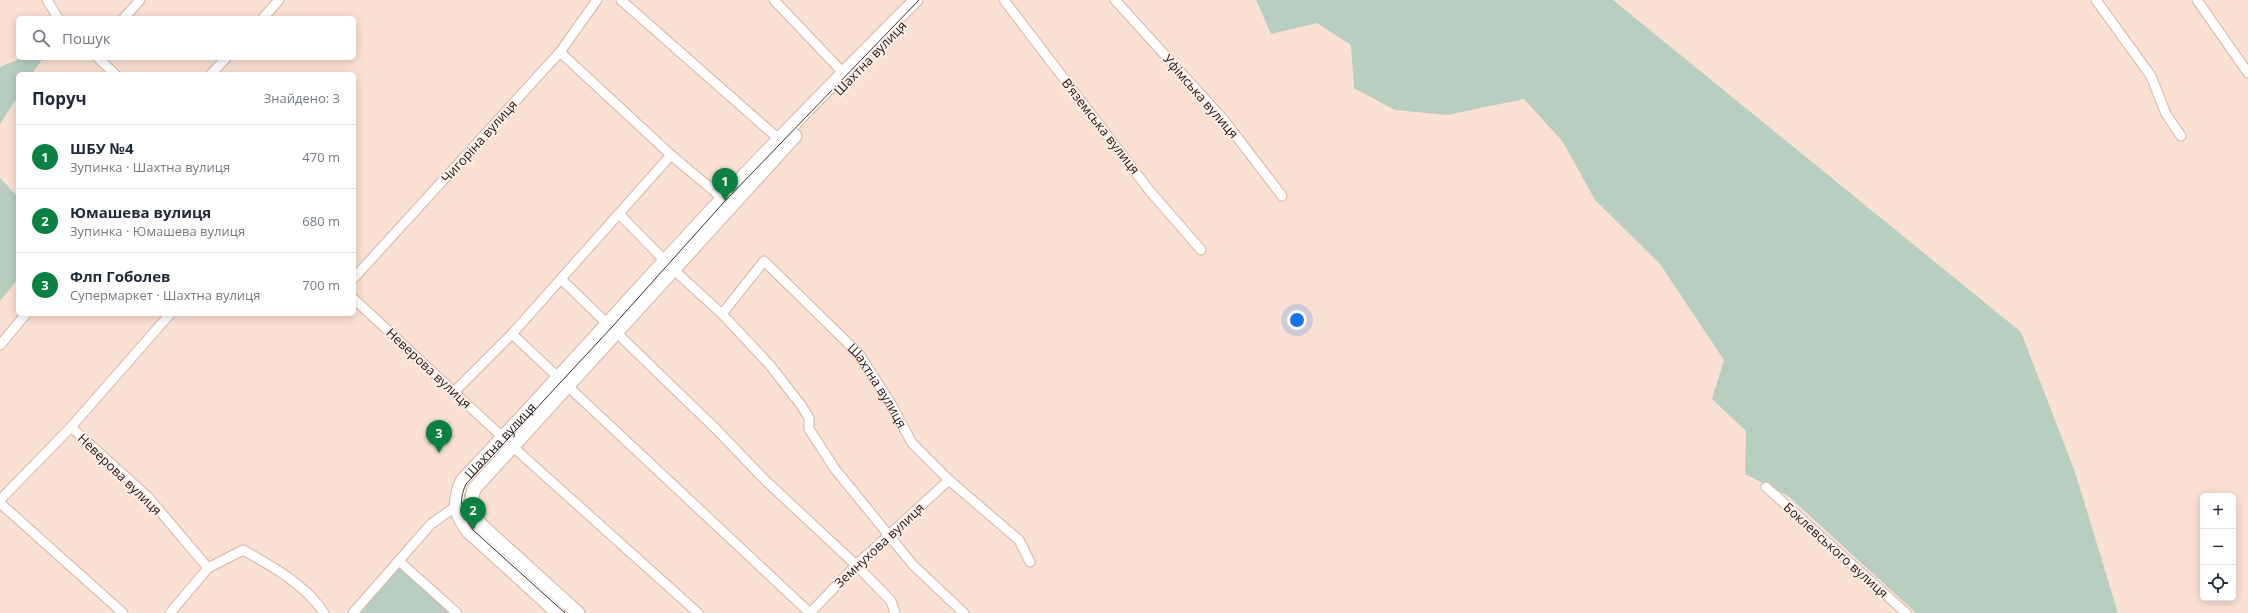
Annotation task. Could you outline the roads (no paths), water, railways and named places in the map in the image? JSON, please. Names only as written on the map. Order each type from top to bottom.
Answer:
[{"type":"main road","name":"Шахтна вулиця","points":[[455,507],[457,493],[462,481],[508,442],[568,387],[613,329],[670,265],[916,0]]},
{"type":"main road","name":"Шахтна вулиця","points":[[727,202],[780,140],[927,0]]},
{"type":"main road","name":"Шахтна вулиця","points":[[578,613],[481,525],[473,515],[470,503],[474,489],[557,377],[613,329]]},
{"type":"main road","points":[[455,507],[460,521],[469,532],[558,613]]},
{"type":"street","points":[[47,0],[57,16]]},
{"type":"street","points":[[126,16],[140,0]]},
{"type":"street","points":[[265,16],[280,0]]},
{"type":"street","name":"Чигоріна вулиця","points":[[356,276],[560,52],[597,0]]},
{"type":"street","points":[[621,0],[780,140]]},
{"type":"street","points":[[774,0],[846,77]]},
{"type":"street","name":"В’яземська вулиця","points":[[1004,0],[1149,190],[1201,250]]},
{"type":"street","name":"Уфімська вулиця","points":[[1115,0],[1224,120],[1282,196]]},
{"type":"street","points":[[2096,0],[2151,76],[2166,114],[2181,136]]},
{"type":"street","points":[[2197,0],[2248,73]]},
{"type":"street","points":[[560,52],[671,155],[727,202]]},
{"type":"street","points":[[100,60],[113,72]]},
{"type":"street","points":[[213,72],[224,60]]},
{"type":"street","points":[[454,392],[512,334],[671,155]]},
{"type":"street","points":[[619,214],[722,314],[769,364],[801,405],[809,418],[810,429],[834,468],[913,565],[964,613]]},
{"type":"street","name":"Шахтна вулиця","points":[[722,314],[764,261],[859,354],[891,404],[912,443],[949,480],[1019,540],[1030,562]]},
{"type":"street","points":[[561,279],[716,429],[765,480],[856,565],[891,601],[894,613]]},
{"type":"street","name":"Неверова вулиця","points":[[356,301],[508,442],[698,613]]},
{"type":"street","points":[[0,344],[24,316]]},
{"type":"street","name":"Неверова вулиця","points":[[123,613],[0,501],[71,427],[168,316]]},
{"type":"street","points":[[512,334],[810,613]]},
{"type":"street","name":"Неверова вулиця","points":[[71,427],[148,497],[208,568]]},
{"type":"street","name":"Земнухова вулиця","points":[[810,613],[856,565],[949,480]]},
{"type":"street","name":"Боклевського вулиця","points":[[1766,487],[1906,613]]},
{"type":"street","points":[[353,613],[431,524],[455,507]]},
{"type":"street","points":[[170,613],[208,568],[243,550],[279,571],[319,605],[324,613]]},
{"type":"street","points":[[399,560],[457,613]]},
{"type":"tram line","points":[[565,613],[473,530],[466,519],[462,508],[462,497],[466,484],[612,327],[725,201],[919,0]]},
{"type":"place","name":"ШБУ №4","points":[[725,201]]},
{"type":"place","name":"Флп Гоболев","points":[[439,453]]},
{"type":"place","name":"Юмашева вулиця","points":[[473,530]]}]
